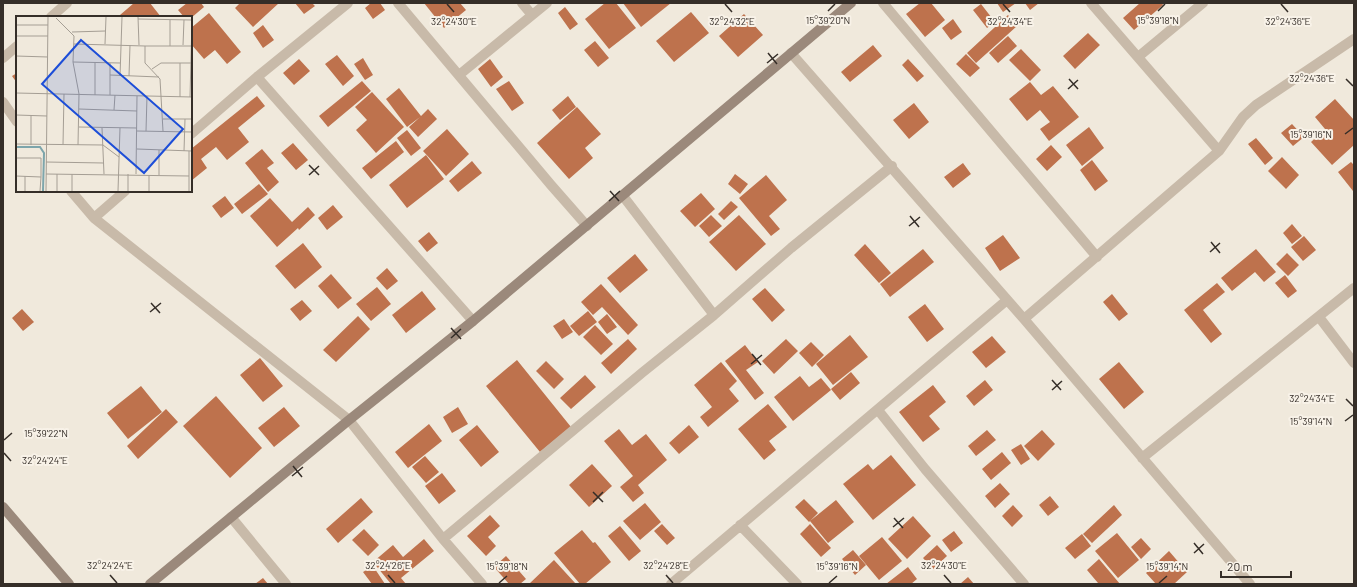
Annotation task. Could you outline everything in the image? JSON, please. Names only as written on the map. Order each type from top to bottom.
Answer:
[{"type":"street","points":[[52,16],[67,3]]},
{"type":"street","points":[[192,133],[257,77],[348,3]]},
{"type":"street","points":[[398,3],[587,226]]},
{"type":"street","points":[[522,3],[532,16]]},
{"type":"street","points":[[459,75],[547,3]]},
{"type":"street","points":[[150,584],[349,420],[473,321],[851,3]]},
{"type":"street","points":[[883,3],[1097,257]]},
{"type":"street","points":[[1091,3],[1219,151]]},
{"type":"street","points":[[1138,57],[1203,3]]},
{"type":"street","points":[[1024,319],[1219,151],[1243,117],[1256,105],[1354,39]]},
{"type":"street","points":[[3,58],[16,47]]},
{"type":"street","points":[[791,53],[892,166],[1250,584]]},
{"type":"street","points":[[257,77],[473,321]]},
{"type":"street","points":[[3,102],[16,121]]},
{"type":"street","points":[[443,539],[637,377],[714,315],[791,248],[892,166]]},
{"type":"street","points":[[72,192],[94,218],[349,420],[443,539],[482,584]]},
{"type":"street","points":[[94,218],[124,192]]},
{"type":"street","points":[[623,196],[714,315]]},
{"type":"street","points":[[1142,458],[1354,288]]},
{"type":"street","points":[[671,584],[1007,300]]},
{"type":"street","points":[[1319,317],[1354,363]]},
{"type":"street","points":[[878,410],[925,469],[1024,584]]},
{"type":"street","points":[[3,507],[69,584]]},
{"type":"street","points":[[231,517],[286,584]]},
{"type":"street","points":[[740,525],[796,584]]},
{"type":"building","points":[[134,3],[150,3],[160,16],[121,16],[120,15]]},
{"type":"building","points":[[187,3],[201,3],[204,7],[192,17],[183,16],[178,10]]},
{"type":"building","points":[[240,3],[279,3],[253,27],[235,8]]},
{"type":"building","points":[[295,3],[312,3],[315,6],[304,14]]},
{"type":"building","points":[[371,3],[380,3],[385,10],[373,19],[365,8]]},
{"type":"building","points":[[424,3],[460,3],[466,10],[444,28]]},
{"type":"building","points":[[605,3],[616,3],[636,28],[609,49],[585,19]]},
{"type":"building","points":[[623,3],[671,3],[641,27]]},
{"type":"building","points":[[920,3],[931,3],[945,20],[925,37],[906,14]]},
{"type":"building","points":[[997,3],[1016,3],[1003,12]]},
{"type":"building","points":[[1025,3],[1039,3],[1030,10]]},
{"type":"building","points":[[1140,3],[1162,3],[1163,5],[1134,30],[1123,18]]},
{"type":"building","points":[[981,4],[995,22],[987,28],[973,10]]},
{"type":"building","points":[[565,7],[578,24],[570,30],[558,13]]},
{"type":"building","points":[[691,12],[709,33],[674,62],[656,41]]},
{"type":"building","points":[[209,13],[241,52],[227,64],[215,50],[204,59],[192,45],[192,27]]},
{"type":"building","points":[[744,14],[763,35],[738,57],[719,36]]},
{"type":"building","points":[[1008,15],[1017,26],[976,63],[967,53]]},
{"type":"building","points":[[953,19],[962,32],[951,40],[942,28]]},
{"type":"building","points":[[263,25],[274,40],[263,48],[253,33]]},
{"type":"building","points":[[1088,33],[1100,45],[1075,69],[1063,56]]},
{"type":"building","points":[[1008,36],[1017,46],[998,63],[989,53]]},
{"type":"building","points":[[595,41],[609,58],[598,67],[584,50]]},
{"type":"building","points":[[873,45],[882,56],[850,82],[841,72]]},
{"type":"building","points":[[1021,49],[1041,70],[1030,81],[1009,60]]},
{"type":"building","points":[[966,54],[980,68],[970,77],[956,64]]},
{"type":"building","points":[[337,55],[354,76],[343,86],[325,64]]},
{"type":"building","points":[[363,58],[373,75],[365,80],[354,64]]},
{"type":"building","points":[[299,59],[310,71],[294,85],[283,73]]},
{"type":"building","points":[[490,59],[503,77],[491,87],[478,69]]},
{"type":"building","points":[[908,59],[924,76],[917,82],[902,65]]},
{"type":"building","points":[[16,74],[16,82],[12,76]]},
{"type":"building","points":[[362,81],[371,91],[328,127],[319,116]]},
{"type":"building","points":[[509,81],[524,103],[512,111],[496,89]]},
{"type":"building","points":[[1030,82],[1041,95],[1053,86],[1079,117],[1049,141],[1040,129],[1050,122],[1040,110],[1027,121],[1009,99]]},
{"type":"building","points":[[399,88],[421,116],[428,109],[437,119],[418,137],[409,127],[420,117],[407,127],[386,99]]},
{"type":"building","points":[[372,92],[404,127],[376,153],[356,130],[367,120],[355,107]]},
{"type":"building","points":[[257,96],[265,106],[238,128],[249,142],[227,160],[216,147],[201,159],[207,168],[192,180],[192,148]]},
{"type":"building","points":[[568,96],[576,107],[560,120],[552,110]]},
{"type":"building","points":[[1335,99],[1354,120],[1354,145],[1332,165],[1311,142],[1325,129],[1315,117]]},
{"type":"building","points":[[914,103],[929,122],[909,139],[893,120]]},
{"type":"building","points":[[577,107],[601,134],[585,148],[593,158],[569,179],[537,143]]},
{"type":"building","points":[[1292,124],[1304,137],[1293,146],[1281,133]]},
{"type":"building","points":[[1089,127],[1104,148],[1082,166],[1066,145]]},
{"type":"building","points":[[447,129],[469,154],[446,176],[423,151]]},
{"type":"building","points":[[407,130],[421,148],[411,156],[397,138]]},
{"type":"building","points":[[1256,138],[1273,158],[1265,165],[1248,144]]},
{"type":"building","points":[[396,141],[404,152],[371,179],[362,168]]},
{"type":"building","points":[[293,143],[308,160],[296,170],[281,153]]},
{"type":"building","points":[[1051,145],[1062,157],[1047,171],[1036,159]]},
{"type":"building","points":[[262,149],[274,163],[267,168],[279,182],[268,192],[245,163]]},
{"type":"building","points":[[426,155],[444,179],[407,208],[389,185]]},
{"type":"building","points":[[1282,157],[1299,175],[1286,189],[1268,171]]},
{"type":"building","points":[[1092,160],[1108,181],[1095,191],[1080,170]]},
{"type":"building","points":[[472,161],[482,173],[458,192],[449,181]]},
{"type":"building","points":[[1351,162],[1354,165],[1353,191],[1338,172]]},
{"type":"building","points":[[963,163],[971,174],[953,188],[944,177]]},
{"type":"building","points":[[735,174],[748,184],[740,194],[728,184]]},
{"type":"building","points":[[766,175],[787,200],[769,216],[780,229],[771,236],[739,198]]},
{"type":"building","points":[[259,184],[268,194],[242,214],[234,204]]},
{"type":"building","points":[[701,193],[715,209],[695,227],[680,211]]},
{"type":"building","points":[[225,196],[234,208],[221,218],[212,206]]},
{"type":"building","points":[[270,198],[292,222],[308,207],[315,215],[277,247],[250,216]]},
{"type":"building","points":[[731,201],[738,207],[724,220],[718,214]]},
{"type":"building","points":[[333,205],[343,217],[327,230],[318,218]]},
{"type":"building","points":[[711,215],[722,226],[709,237],[699,226]]},
{"type":"building","points":[[739,215],[766,244],[736,271],[709,242]]},
{"type":"building","points":[[1292,224],[1302,236],[1292,244],[1283,233]]},
{"type":"building","points":[[429,232],[438,243],[427,252],[418,241]]},
{"type":"building","points":[[1003,235],[1020,258],[1000,271],[985,248]]},
{"type":"building","points":[[1304,236],[1316,250],[1303,261],[1291,247]]},
{"type":"building","points":[[303,243],[322,267],[295,289],[275,266]]},
{"type":"building","points":[[865,244],[891,273],[879,283],[854,255]]},
{"type":"building","points":[[923,249],[934,262],[890,297],[880,284]]},
{"type":"building","points":[[1256,249],[1276,272],[1264,282],[1255,272],[1232,291],[1221,278]]},
{"type":"building","points":[[1287,253],[1299,265],[1288,276],[1276,264]]},
{"type":"building","points":[[635,254],[648,270],[620,293],[607,278]]},
{"type":"building","points":[[387,268],[398,281],[387,290],[376,278]]},
{"type":"building","points":[[331,274],[352,298],[338,309],[318,286]]},
{"type":"building","points":[[1285,275],[1297,291],[1288,298],[1275,283]]},
{"type":"building","points":[[1217,283],[1225,292],[1203,310],[1222,334],[1211,343],[1184,310]]},
{"type":"building","points":[[601,284],[638,325],[628,335],[602,307],[593,315],[581,302]]},
{"type":"building","points":[[377,287],[391,304],[371,321],[356,304]]},
{"type":"building","points":[[765,288],[785,310],[772,322],[752,299]]},
{"type":"building","points":[[422,291],[436,309],[406,333],[392,315]]},
{"type":"building","points":[[1112,294],[1128,314],[1119,321],[1103,302]]},
{"type":"building","points":[[302,300],[312,311],[300,321],[290,309]]},
{"type":"building","points":[[925,304],[944,329],[927,342],[908,317]]},
{"type":"building","points":[[22,309],[34,322],[23,331],[12,318]]},
{"type":"building","points":[[588,311],[597,322],[579,336],[570,326]]},
{"type":"building","points":[[607,314],[617,327],[607,334],[598,322]]},
{"type":"building","points":[[358,316],[370,329],[336,362],[323,350]]},
{"type":"building","points":[[564,319],[573,332],[562,339],[553,326]]},
{"type":"building","points":[[595,325],[613,344],[601,355],[583,337]]},
{"type":"building","points":[[850,335],[868,357],[833,385],[816,364]]},
{"type":"building","points":[[992,336],[1006,352],[986,368],[972,352]]},
{"type":"building","points":[[628,339],[637,349],[611,374],[601,363]]},
{"type":"building","points":[[786,339],[798,351],[774,374],[762,361]]},
{"type":"building","points":[[811,342],[824,355],[812,367],[799,353]]},
{"type":"building","points":[[745,345],[758,362],[746,370],[764,393],[755,400],[725,361]]},
{"type":"building","points":[[260,358],[283,386],[263,402],[240,375]]},
{"type":"building","points":[[517,360],[571,427],[540,452],[486,386]]},
{"type":"building","points":[[546,361],[564,379],[554,389],[536,371]]},
{"type":"building","points":[[721,362],[737,381],[729,389],[739,401],[708,427],[700,417],[712,407],[694,385]]},
{"type":"building","points":[[1119,362],[1144,392],[1124,409],[1099,379]]},
{"type":"building","points":[[851,372],[860,383],[840,400],[831,389]]},
{"type":"building","points":[[585,375],[596,387],[571,409],[560,398]]},
{"type":"building","points":[[800,376],[809,387],[821,378],[831,390],[793,421],[774,397]]},
{"type":"building","points":[[985,380],[993,390],[974,406],[966,396]]},
{"type":"building","points":[[933,385],[946,402],[929,416],[940,429],[923,442],[899,412]]},
{"type":"building","points":[[141,386],[162,412],[128,439],[107,413]]},
{"type":"building","points":[[216,396],[262,448],[230,478],[183,426]]},
{"type":"building","points":[[768,404],[787,427],[769,441],[776,450],[764,460],[738,429]]},
{"type":"building","points":[[284,407],[300,426],[274,447],[258,428]]},
{"type":"building","points":[[458,407],[468,424],[452,433],[443,417]]},
{"type":"building","points":[[166,409],[178,422],[138,459],[127,446]]},
{"type":"building","points":[[429,424],[442,441],[408,468],[395,452]]},
{"type":"building","points":[[477,425],[499,452],[481,467],[459,440]]},
{"type":"building","points":[[689,425],[699,437],[679,454],[669,443]]},
{"type":"building","points":[[619,429],[632,445],[646,434],[667,460],[638,485],[644,493],[633,502],[620,487],[633,476],[604,441]]},
{"type":"building","points":[[987,430],[996,440],[976,456],[968,446]]},
{"type":"building","points":[[1042,430],[1055,444],[1038,461],[1024,446]]},
{"type":"building","points":[[1021,444],[1030,459],[1021,465],[1011,450]]},
{"type":"building","points":[[1002,452],[1011,463],[991,480],[982,469]]},
{"type":"building","points":[[891,455],[916,485],[873,520],[843,484],[868,464],[873,470]]},
{"type":"building","points":[[425,456],[439,472],[426,483],[412,467]]},
{"type":"building","points":[[592,464],[612,486],[589,507],[569,485]]},
{"type":"building","points":[[442,473],[456,491],[439,504],[425,486]]},
{"type":"building","points":[[1000,483],[1010,494],[995,508],[985,496]]},
{"type":"building","points":[[1050,496],[1059,507],[1048,516],[1039,505]]},
{"type":"building","points":[[361,498],[373,512],[338,543],[326,529]]},
{"type":"building","points":[[804,499],[818,513],[809,522],[795,507]]},
{"type":"building","points":[[836,500],[854,522],[828,543],[810,521]]},
{"type":"building","points":[[645,503],[661,522],[640,540],[623,521]]},
{"type":"building","points":[[1013,505],[1023,516],[1012,527],[1002,516]]},
{"type":"building","points":[[1114,505],[1122,515],[1092,543],[1083,534]]},
{"type":"building","points":[[490,515],[500,526],[488,537],[496,546],[486,556],[467,536]]},
{"type":"building","points":[[913,516],[931,536],[907,559],[888,539]]},
{"type":"building","points":[[662,524],[675,538],[667,545],[654,531]]},
{"type":"building","points":[[810,524],[831,548],[821,557],[800,534]]},
{"type":"building","points":[[620,526],[641,551],[629,561],[608,536]]},
{"type":"building","points":[[364,529],[379,545],[368,556],[352,540]]},
{"type":"building","points":[[582,530],[593,543],[595,542],[611,562],[585,584],[580,584],[554,553]]},
{"type":"building","points":[[954,531],[963,543],[951,552],[942,540]]},
{"type":"building","points":[[1117,533],[1139,560],[1118,578],[1095,551]]},
{"type":"building","points":[[1082,534],[1091,546],[1075,559],[1065,548]]},
{"type":"building","points":[[882,537],[902,561],[879,580],[859,556]]},
{"type":"building","points":[[1141,538],[1151,549],[1141,559],[1131,547]]},
{"type":"building","points":[[424,539],[434,551],[401,578],[406,584],[391,584],[373,562],[393,545],[403,557]]},
{"type":"building","points":[[937,545],[947,556],[933,569],[923,558]]},
{"type":"building","points":[[853,550],[866,565],[855,575],[842,559]]},
{"type":"building","points":[[1169,551],[1187,572],[1174,584],[1156,584],[1146,573]]},
{"type":"building","points":[[506,556],[526,579],[520,584],[509,584],[494,567]]},
{"type":"building","points":[[1099,559],[1120,584],[1096,584],[1098,583],[1087,570]]},
{"type":"building","points":[[554,560],[576,584],[529,584]]},
{"type":"building","points":[[373,566],[385,584],[372,584],[363,572]]},
{"type":"building","points":[[908,567],[917,579],[911,584],[886,584]]},
{"type":"building","points":[[968,577],[974,584],[960,584]]},
{"type":"building","points":[[263,578],[268,584],[255,584]]}]
